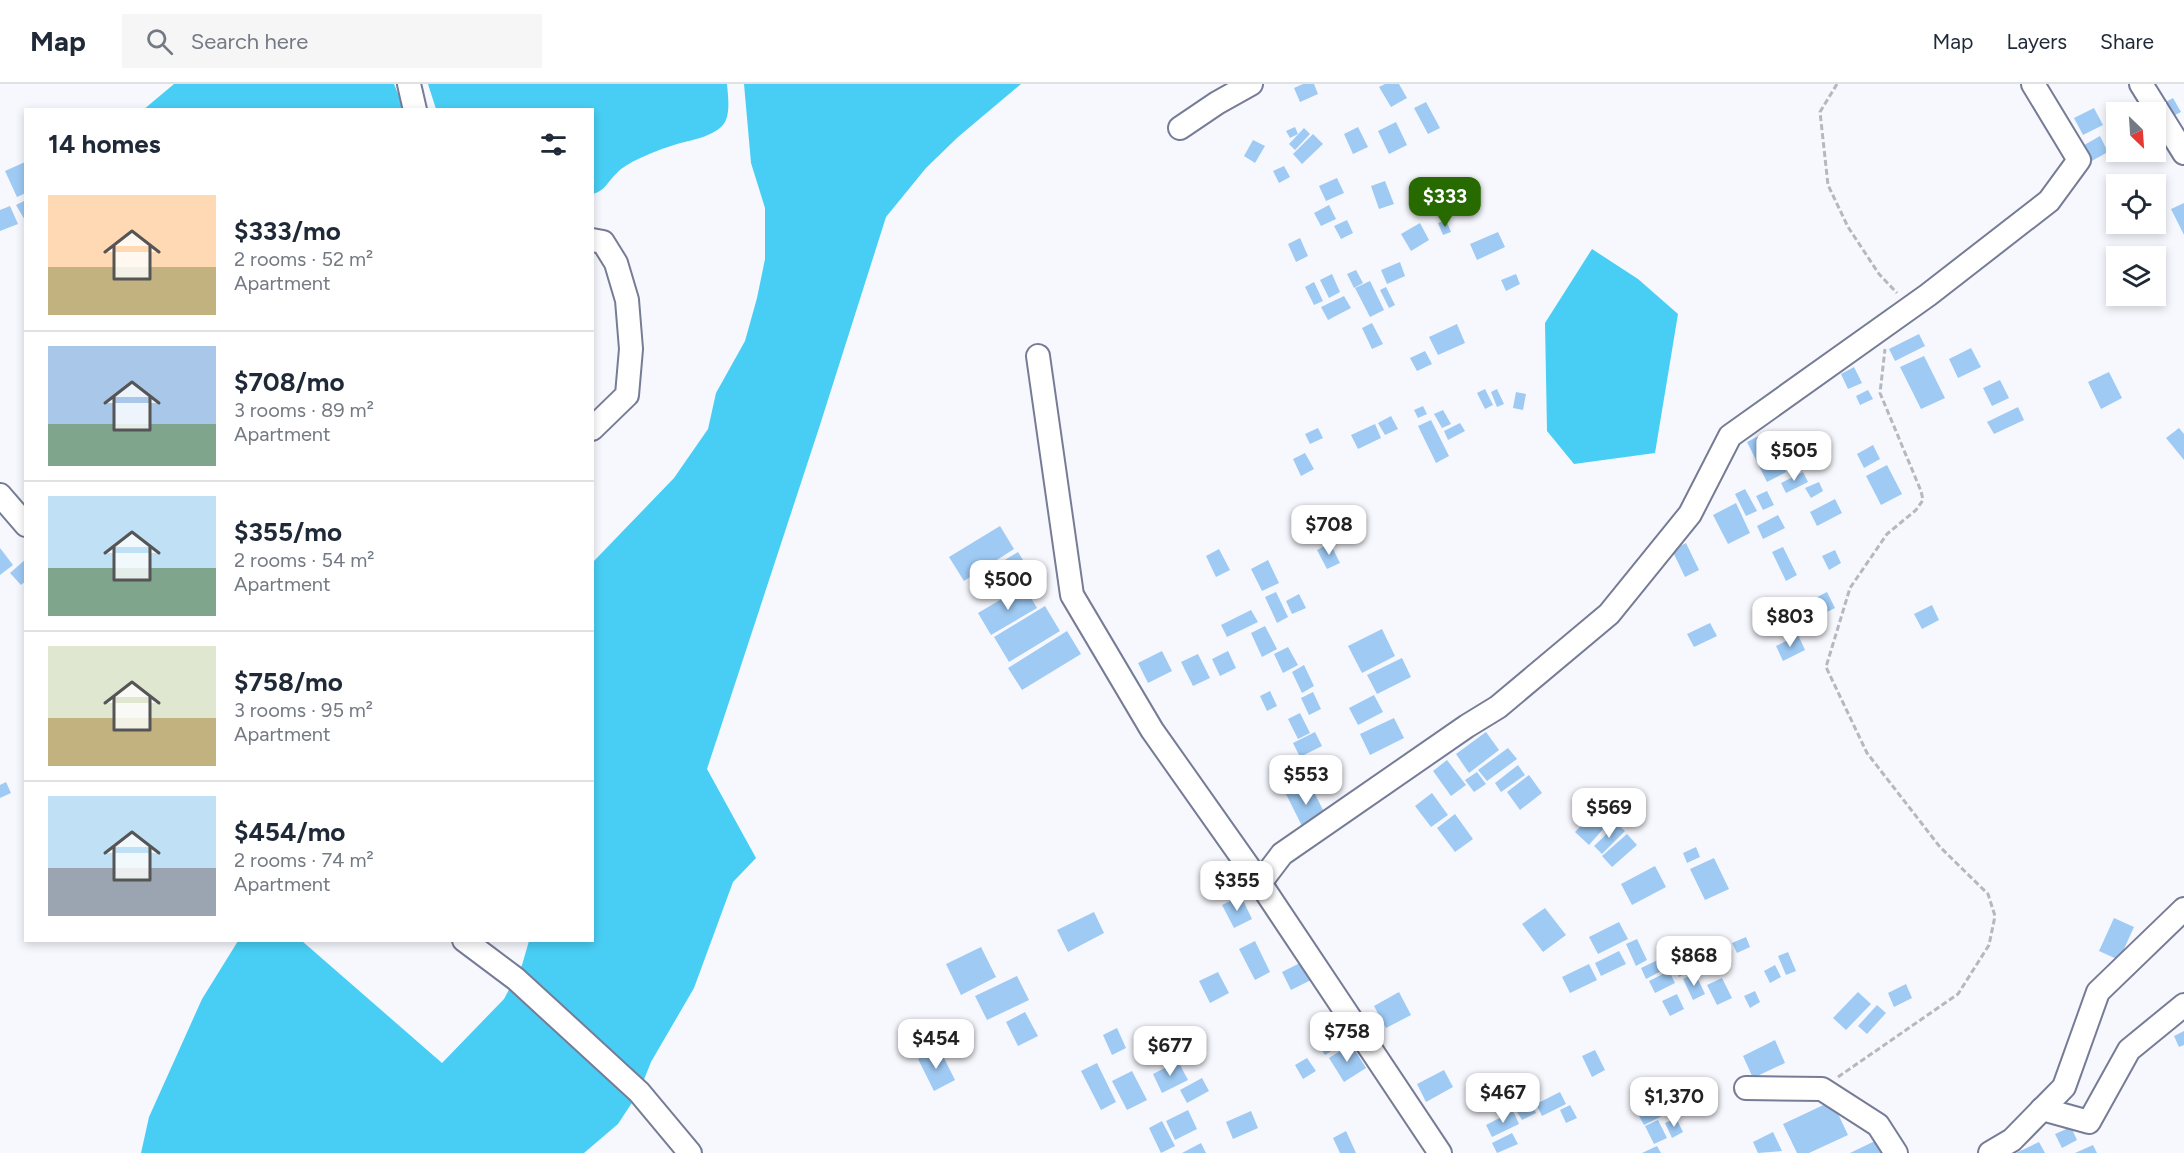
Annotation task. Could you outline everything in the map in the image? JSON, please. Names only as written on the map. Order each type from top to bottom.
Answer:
[{"type":"street","points":[[409,84],[415,108]]},
{"type":"street","points":[[1180,128],[1251,84]]},
{"type":"street","points":[[1260,883],[1282,854],[1498,707],[1609,614],[1690,514],[1730,436],[1911,307],[2049,201],[2079,160],[2033,84]]},
{"type":"street","points":[[2141,84],[2184,153]]},
{"type":"street","points":[[594,240],[603,242],[616,263],[627,300],[632,349],[627,395],[594,427]]},
{"type":"street","points":[[1038,356],[1072,595],[1152,730],[1260,883],[1440,1153]]},
{"type":"street","points":[[3,505],[24,523]]},
{"type":"street","points":[[1990,1153],[2012,1140],[2064,1087],[2098,992],[2184,909]]},
{"type":"street","points":[[467,942],[552,1011],[639,1092],[690,1153]]},
{"type":"street","points":[[2042,1109],[2089,1122],[2129,1050],[2184,1005]]},
{"type":"street","points":[[1746,1088],[1822,1089],[1878,1125],[1896,1153]]},
{"type":"path","points":[[1837,84],[1820,112],[1828,184],[1848,227],[1879,274],[1911,307]]},
{"type":"path","points":[[1822,1089],[1958,994],[1989,945],[1995,916],[1988,894],[1940,847],[1867,753],[1826,667],[1850,588],[1887,534],[1916,510],[1923,500],[1880,393],[1886,340]]},
{"type":"water","points":[[174,84],[394,84],[404,108],[145,108]]},
{"type":"water","points":[[428,84],[727,84],[728,100],[726,121],[718,130],[661,149],[632,162],[620,170],[601,191],[594,194],[594,108],[436,108]]},
{"type":"water","points":[[744,84],[1021,84],[958,137],[926,168],[886,217],[707,769],[756,858],[733,882],[694,988],[651,1062],[639,1092],[618,1124],[584,1153],[141,1153],[149,1117],[202,999],[237,942],[303,942],[442,1063],[504,999],[522,965],[529,942],[594,942],[594,561],[674,478],[708,429],[716,393],[745,341],[765,259],[765,208],[751,163]]},
{"type":"water","points":[[1592,249],[1638,279],[1678,314],[1655,453],[1574,464],[1547,431],[1545,323]]},
{"type":"building","points":[[1303,84],[1314,84],[1318,94],[1300,102],[1294,88]]},
{"type":"building","points":[[1385,84],[1399,84],[1407,98],[1391,107],[1379,87]]},
{"type":"building","points":[[2173,98],[2181,112],[2171,117],[2166,102]]},
{"type":"building","points":[[1426,102],[1440,128],[1428,134],[1414,108]]},
{"type":"building","points":[[2094,108],[2103,125],[2083,135],[2074,118]]},
{"type":"building","points":[[1396,122],[1407,145],[1389,154],[1378,131]]},
{"type":"building","points":[[1295,127],[1298,134],[1290,138],[1286,131]]},
{"type":"building","points":[[1358,127],[1368,147],[1353,154],[1344,134]]},
{"type":"building","points":[[1304,128],[1310,134],[1295,150],[1289,144]]},
{"type":"building","points":[[1313,134],[1323,144],[1302,164],[1293,154]]},
{"type":"building","points":[[2100,136],[2106,153],[2088,163],[2079,148]]},
{"type":"building","points":[[1253,140],[1265,146],[1255,163],[1244,156]]},
{"type":"building","points":[[24,162],[24,194],[17,197],[5,171]]},
{"type":"building","points":[[1284,166],[1290,177],[1279,183],[1273,171]]},
{"type":"building","points":[[1337,178],[1344,193],[1326,201],[1319,186]]},
{"type":"building","points":[[1385,181],[1394,204],[1379,209],[1371,186]]},
{"type":"building","points":[[24,201],[24,219],[16,205]]},
{"type":"building","points":[[2184,203],[2184,235],[2171,209]]},
{"type":"building","points":[[1329,205],[1336,219],[1321,226],[1314,213]]},
{"type":"building","points":[[10,206],[18,224],[0,231],[0,210]]},
{"type":"building","points":[[1347,220],[1353,233],[1341,239],[1334,226]]},
{"type":"building","points":[[1446,220],[1451,232],[1443,235],[1438,223]]},
{"type":"building","points":[[1420,223],[1429,240],[1411,251],[1401,234]]},
{"type":"building","points":[[1498,232],[1505,247],[1477,260],[1470,244]]},
{"type":"building","points":[[1300,238],[1308,256],[1296,262],[1288,244]]},
{"type":"building","points":[[1400,262],[1405,276],[1387,284],[1381,270]]},
{"type":"building","points":[[1356,270],[1363,283],[1354,288],[1347,274]]},
{"type":"building","points":[[1332,274],[1340,292],[1329,298],[1320,280]]},
{"type":"building","points":[[1516,274],[1520,284],[1506,291],[1501,280]]},
{"type":"building","points":[[1370,281],[1384,310],[1370,317],[1355,288]]},
{"type":"building","points":[[1314,282],[1323,301],[1314,305],[1305,287]]},
{"type":"building","points":[[1386,287],[1395,305],[1389,308],[1380,290]]},
{"type":"building","points":[[1344,296],[1351,308],[1328,320],[1321,307]]},
{"type":"building","points":[[1372,323],[1383,344],[1372,349],[1362,328]]},
{"type":"building","points":[[1457,324],[1465,343],[1438,355],[1429,337]]},
{"type":"building","points":[[1919,334],[1925,346],[1895,361],[1889,349]]},
{"type":"building","points":[[1971,348],[1981,367],[1958,378],[1949,359]]},
{"type":"building","points":[[1425,351],[1432,364],[1417,371],[1410,358]]},
{"type":"building","points":[[1924,356],[1945,398],[1921,409],[1900,367]]},
{"type":"building","points":[[1854,367],[1862,383],[1848,389],[1841,374]]},
{"type":"building","points":[[2109,372],[2122,398],[2101,409],[2088,382]]},
{"type":"building","points":[[2000,380],[2009,398],[1992,406],[1983,388]]},
{"type":"building","points":[[1485,389],[1493,405],[1485,409],[1477,393]]},
{"type":"building","points":[[1497,389],[1504,404],[1497,407],[1491,392]]},
{"type":"building","points":[[1868,390],[1873,399],[1860,405],[1856,396]]},
{"type":"building","points":[[1516,392],[1526,394],[1523,410],[1513,408]]},
{"type":"building","points":[[1423,406],[1427,414],[1418,418],[1414,410]]},
{"type":"building","points":[[2018,407],[2024,420],[1994,434],[1987,422]]},
{"type":"building","points":[[1443,410],[1451,424],[1442,428],[1434,414]]},
{"type":"building","points":[[1391,416],[1398,429],[1385,435],[1378,423]]},
{"type":"building","points":[[1431,420],[1449,456],[1436,463],[1418,426]]},
{"type":"building","points":[[1460,423],[1465,431],[1448,440],[1444,431]]},
{"type":"building","points":[[1375,424],[1381,438],[1358,449],[1351,435]]},
{"type":"building","points":[[1318,428],[1323,438],[1310,444],[1305,434]]},
{"type":"building","points":[[2179,428],[2184,434],[2184,460],[2166,438]]},
{"type":"building","points":[[1766,432],[1786,472],[1767,482],[1747,442]]},
{"type":"building","points":[[1873,445],[1880,459],[1864,468],[1857,454]]},
{"type":"building","points":[[1305,453],[1314,469],[1301,476],[1293,459]]},
{"type":"building","points":[[1887,465],[1902,494],[1881,505],[1866,476]]},
{"type":"building","points":[[1803,472],[1808,482],[1786,493],[1781,483]]},
{"type":"building","points":[[1819,482],[1823,491],[1811,498],[1805,488]]},
{"type":"building","points":[[1745,489],[1757,511],[1746,516],[1735,494]]},
{"type":"building","points":[[1767,491],[1774,505],[1763,510],[1756,496]]},
{"type":"building","points":[[1835,499],[1842,513],[1817,526],[1810,512]]},
{"type":"building","points":[[1736,503],[1750,533],[1728,544],[1713,515]]},
{"type":"building","points":[[1778,515],[1785,528],[1763,539],[1757,526]]},
{"type":"building","points":[[1000,526],[1014,549],[964,581],[949,557]]},
{"type":"building","points":[[1330,543],[1340,563],[1327,569],[1317,550]]},
{"type":"building","points":[[1686,543],[1699,570],[1685,577],[1672,550]]},
{"type":"building","points":[[1783,547],[1797,575],[1786,581],[1772,552]]},
{"type":"building","points":[[0,548],[13,565],[0,575]]},
{"type":"building","points":[[1219,549],[1230,570],[1216,577],[1206,556]]},
{"type":"building","points":[[1835,550],[1841,563],[1829,570],[1822,556]]},
{"type":"building","points":[[1018,552],[1031,573],[988,599],[975,578]]},
{"type":"building","points":[[1268,560],[1279,583],[1262,591],[1251,569]]},
{"type":"building","points":[[24,561],[24,583],[21,585],[10,573]]},
{"type":"building","points":[[1024,586],[1037,608],[991,635],[978,613]]},
{"type":"building","points":[[1276,592],[1288,617],[1277,623],[1265,597]]},
{"type":"building","points":[[1827,592],[1835,608],[1825,613],[1817,597]]},
{"type":"building","points":[[1299,594],[1306,608],[1292,614],[1286,601]]},
{"type":"building","points":[[1932,605],[1939,620],[1922,629],[1914,614]]},
{"type":"building","points":[[1045,606],[1060,631],[1009,662],[994,637]]},
{"type":"building","points":[[1251,610],[1258,622],[1227,637],[1221,625]]},
{"type":"building","points":[[1710,623],[1717,636],[1694,647],[1687,634]]},
{"type":"building","points":[[1265,626],[1277,649],[1262,657],[1251,633]]},
{"type":"building","points":[[1382,629],[1395,656],[1362,673],[1348,646]]},
{"type":"building","points":[[1067,631],[1081,654],[1022,690],[1008,668]]},
{"type":"building","points":[[1798,635],[1805,650],[1783,661],[1776,646]]},
{"type":"building","points":[[1288,647],[1298,665],[1283,673],[1274,654]]},
{"type":"building","points":[[1162,651],[1172,671],[1148,683],[1138,663]]},
{"type":"building","points":[[1228,651],[1236,668],[1220,676],[1212,659]]},
{"type":"building","points":[[1198,654],[1210,678],[1193,686],[1181,662]]},
{"type":"building","points":[[1402,658],[1411,677],[1377,694],[1367,675]]},
{"type":"building","points":[[1304,665],[1314,686],[1302,693],[1292,672]]},
{"type":"building","points":[[1270,691],[1277,706],[1267,711],[1260,696]]},
{"type":"building","points":[[1313,692],[1321,709],[1309,715],[1301,698]]},
{"type":"building","points":[[1374,695],[1383,712],[1358,725],[1349,708]]},
{"type":"building","points":[[1300,713],[1310,733],[1298,739],[1288,719]]},
{"type":"building","points":[[1394,718],[1404,738],[1370,755],[1360,734]]},
{"type":"building","points":[[1315,732],[1322,746],[1300,757],[1293,743]]},
{"type":"building","points":[[1486,732],[1499,750],[1469,773],[1456,754]]},
{"type":"building","points":[[1508,748],[1517,759],[1487,781],[1478,770]]},
{"type":"building","points":[[1447,760],[1466,785],[1451,796],[1433,771]]},
{"type":"building","points":[[1518,765],[1525,775],[1501,792],[1495,783]]},
{"type":"building","points":[[1477,772],[1486,784],[1474,792],[1465,780]]},
{"type":"building","points":[[1529,775],[1542,793],[1520,810],[1507,792]]},
{"type":"building","points":[[6,782],[11,793],[0,798],[0,785]]},
{"type":"building","points":[[1309,782],[1327,818],[1304,830],[1286,794]]},
{"type":"building","points":[[1432,793],[1448,815],[1431,827],[1415,806]]},
{"type":"building","points":[[1455,814],[1473,839],[1455,852],[1437,828]]},
{"type":"building","points":[[1590,816],[1604,828],[1589,845],[1575,832]]},
{"type":"building","points":[[1617,824],[1625,831],[1602,854],[1594,846]]},
{"type":"building","points":[[1627,834],[1637,845],[1612,867],[1602,856]]},
{"type":"building","points":[[1696,847],[1700,857],[1687,863],[1683,853]]},
{"type":"building","points":[[1714,858],[1729,889],[1705,900],[1690,869]]},
{"type":"building","points":[[1655,866],[1666,887],[1632,905],[1621,884]]},
{"type":"building","points":[[1241,896],[1252,919],[1234,928],[1222,905]]},
{"type":"building","points":[[1545,908],[1566,935],[1543,952],[1522,924]]},
{"type":"building","points":[[1094,912],[1104,933],[1068,952],[1057,930]]},
{"type":"building","points":[[2114,918],[2134,927],[2119,960],[2099,951]]},
{"type":"building","points":[[1619,922],[1628,939],[1598,954],[1589,937]]},
{"type":"building","points":[[1746,937],[1750,947],[1737,953],[1732,943]]},
{"type":"building","points":[[1637,939],[1647,960],[1636,966],[1626,944]]},
{"type":"building","points":[[1255,941],[1270,972],[1255,980],[1239,949]]},
{"type":"building","points":[[1723,945],[1732,964],[1717,971],[1708,952]]},
{"type":"building","points":[[981,947],[996,977],[961,995],[946,964]]},
{"type":"building","points":[[1703,948],[1708,958],[1693,965],[1688,954]]},
{"type":"building","points":[[1619,951],[1626,964],[1601,976],[1595,963]]},
{"type":"building","points":[[1788,952],[1796,971],[1786,975],[1778,956]]},
{"type":"building","points":[[1683,956],[1690,971],[1679,977],[1671,962]]},
{"type":"building","points":[[1664,957],[1669,967],[1646,979],[1641,968]]},
{"type":"building","points":[[1302,962],[1311,980],[1291,990],[1282,972]]},
{"type":"building","points":[[1589,964],[1597,980],[1570,993],[1562,977]]},
{"type":"building","points":[[1775,965],[1781,977],[1770,983],[1764,971]]},
{"type":"building","points":[[1669,971],[1675,983],[1655,993],[1649,981]]},
{"type":"building","points":[[1218,972],[1229,993],[1210,1003],[1199,981]]},
{"type":"building","points":[[1695,973],[1705,994],[1693,1000],[1683,979]]},
{"type":"building","points":[[1017,976],[1029,1000],[987,1020],[975,996]]},
{"type":"building","points":[[1722,978],[1732,998],[1717,1005],[1707,985]]},
{"type":"building","points":[[1906,984],[1912,998],[1894,1007],[1888,993]]},
{"type":"building","points":[[1755,991],[1760,1002],[1750,1008],[1744,996]]},
{"type":"building","points":[[1399,992],[1411,1015],[1386,1028],[1374,1006]]},
{"type":"building","points":[[1858,992],[1871,1004],[1846,1030],[1833,1018]]},
{"type":"building","points":[[1677,994],[1684,1009],[1670,1016],[1662,1001]]},
{"type":"building","points":[[1877,1005],[1886,1013],[1867,1034],[1858,1026]]},
{"type":"building","points":[[1025,1012],[1038,1036],[1018,1046],[1006,1022]]},
{"type":"building","points":[[1329,1025],[1341,1045],[1325,1055],[1312,1035]]},
{"type":"building","points":[[1117,1028],[1126,1048],[1112,1055],[1103,1035]]},
{"type":"building","points":[[2184,1031],[2184,1045],[2179,1047],[2174,1036]]},
{"type":"building","points":[[1775,1040],[1785,1063],[1753,1078],[1743,1056]]},
{"type":"building","points":[[1351,1044],[1366,1068],[1344,1082],[1329,1058]]},
{"type":"building","points":[[939,1048],[955,1080],[934,1091],[918,1059]]},
{"type":"building","points":[[1595,1050],[1605,1070],[1592,1077],[1582,1056]]},
{"type":"building","points":[[1307,1058],[1316,1071],[1303,1079],[1295,1065]]},
{"type":"building","points":[[1178,1061],[1188,1080],[1162,1093],[1153,1074]]},
{"type":"building","points":[[1097,1063],[1116,1102],[1101,1110],[1081,1071]]},
{"type":"building","points":[[1444,1070],[1453,1087],[1426,1102],[1417,1084]]},
{"type":"building","points":[[1132,1071],[1147,1100],[1127,1110],[1112,1081]]},
{"type":"building","points":[[1202,1078],[1209,1091],[1187,1103],[1180,1090]]},
{"type":"building","points":[[1689,1084],[1695,1096],[1677,1105],[1671,1094]]},
{"type":"building","points":[[1560,1092],[1566,1104],[1542,1116],[1536,1104]]},
{"type":"building","points":[[1707,1094],[1712,1106],[1695,1114],[1689,1103]]},
{"type":"building","points":[[1832,1101],[1848,1135],[1809,1153],[1797,1153],[1783,1124]]},
{"type":"building","points":[[1667,1102],[1672,1111],[1644,1125],[1639,1116]]},
{"type":"building","points":[[1531,1103],[1536,1113],[1522,1120],[1516,1110]]},
{"type":"building","points":[[1570,1105],[1577,1118],[1566,1123],[1560,1110]]},
{"type":"building","points":[[1188,1110],[1197,1129],[1175,1140],[1166,1121]]},
{"type":"building","points":[[1251,1111],[1258,1128],[1233,1139],[1226,1122]]},
{"type":"building","points":[[1513,1111],[1519,1124],[1492,1137],[1486,1125]]},
{"type":"building","points":[[1676,1118],[1683,1132],[1672,1138],[1665,1123]]},
{"type":"building","points":[[1658,1120],[1667,1138],[1654,1144],[1645,1126]]},
{"type":"building","points":[[1162,1121],[1175,1146],[1161,1153],[1149,1128]]},
{"type":"building","points":[[2071,1127],[2077,1140],[2062,1148],[2055,1134]]},
{"type":"building","points":[[1346,1131],[1356,1153],[1340,1153],[1333,1138]]},
{"type":"building","points":[[1773,1132],[1782,1151],[1758,1153],[1753,1142]]},
{"type":"building","points":[[1512,1133],[1518,1144],[1497,1153],[1492,1143]]},
{"type":"building","points":[[1879,1139],[1885,1151],[1850,1153]]},
{"type":"building","points":[[2039,1142],[2045,1153],[2016,1153]]},
{"type":"building","points":[[1201,1143],[1206,1153],[1182,1153]]},
{"type":"building","points":[[2093,1145],[2097,1153],[2075,1153]]},
{"type":"building","points":[[1657,1146],[1661,1153],[1642,1153]]}]
